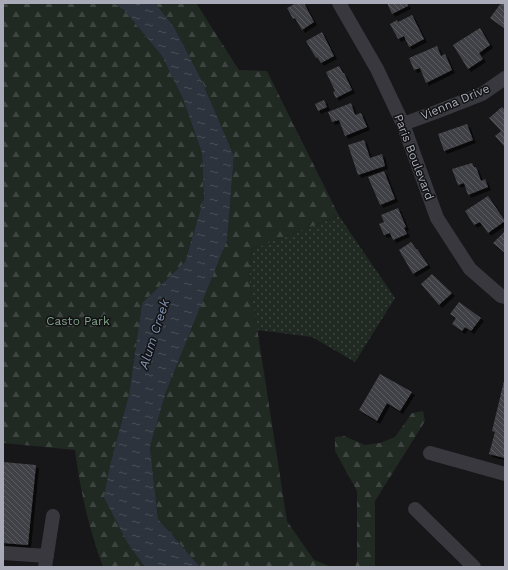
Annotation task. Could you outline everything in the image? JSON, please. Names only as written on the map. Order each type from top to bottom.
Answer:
[{"type":"street","name":"Paris Boulevard","points":[[339,3],[377,69],[403,124],[437,218],[470,269],[501,296],[505,297]]},
{"type":"street","name":"Vienna Drive","points":[[403,124],[482,94],[505,78]]},
{"type":"street","points":[[430,453],[505,474]]},
{"type":"street","points":[[415,509],[474,567]]},
{"type":"street","points":[[3,553],[46,562],[53,516]]},
{"type":"green space","name":"Casto Park","points":[[3,3],[114,3],[125,11],[162,56],[183,99],[202,153],[204,198],[185,262],[142,303],[129,395],[111,461],[128,544],[145,567],[103,567],[93,538],[86,509],[75,450],[3,443]]},
{"type":"green space","points":[[155,3],[196,3],[239,70],[267,71],[339,216],[252,249],[249,276],[287,521],[314,560],[332,567],[200,567],[158,519],[150,447],[166,392],[227,239],[234,156],[201,79],[174,27]]},
{"type":"green space","points":[[339,216],[395,298],[355,362],[312,337],[257,330],[249,277],[252,249]]},
{"type":"green space","points":[[423,411],[425,421],[375,501],[375,567],[355,567],[357,562],[357,491],[335,451],[335,437],[344,436],[365,445],[380,443],[395,437],[412,413]]},
{"type":"water","name":"Alum Creek","points":[[114,3],[155,3],[174,27],[201,79],[234,156],[227,240],[166,392],[150,447],[158,519],[200,567],[145,567],[128,544],[104,497],[111,461],[129,395],[142,303],[185,262],[204,198],[202,153],[183,99],[162,56],[125,11]]},
{"type":"building","points":[[296,3],[304,3],[314,22],[302,30],[295,18],[293,19],[287,8]]},
{"type":"building","points":[[387,3],[407,3],[408,6],[392,14]]},
{"type":"building","points":[[501,3],[505,3],[505,29],[490,18]]},
{"type":"building","points":[[412,15],[424,39],[409,47],[404,36],[398,39],[390,24]]},
{"type":"building","points":[[480,28],[490,45],[479,53],[483,59],[468,69],[453,45]]},
{"type":"building","points":[[322,32],[334,56],[321,63],[317,57],[316,58],[306,41]]},
{"type":"building","points":[[437,46],[441,56],[445,54],[452,70],[426,83],[420,68],[414,70],[409,58]]},
{"type":"building","points":[[339,66],[352,90],[336,98],[333,92],[335,91],[326,72]]},
{"type":"building","points":[[324,100],[327,107],[318,111],[315,104]]},
{"type":"building","points":[[351,103],[355,115],[361,113],[367,127],[345,136],[339,120],[332,122],[328,112]]},
{"type":"building","points":[[502,107],[505,110],[505,147],[495,136],[501,131],[489,118]]},
{"type":"building","points":[[467,124],[473,140],[444,151],[438,134]]},
{"type":"building","points":[[364,140],[370,158],[382,154],[385,166],[358,175],[348,145]]},
{"type":"building","points":[[472,163],[474,167],[476,167],[481,181],[485,179],[488,187],[468,195],[464,183],[458,185],[452,169]]},
{"type":"building","points":[[384,171],[395,199],[380,205],[368,177]]},
{"type":"building","points":[[488,196],[505,221],[488,233],[480,222],[474,225],[465,211]]},
{"type":"building","points":[[398,208],[406,227],[404,228],[407,234],[393,240],[390,233],[384,235],[379,224],[384,222],[381,215]]},
{"type":"building","points":[[505,231],[505,253],[493,243]]},
{"type":"building","points":[[411,242],[428,265],[413,274],[399,250]]},
{"type":"building","points":[[432,274],[452,293],[439,305],[421,284]]},
{"type":"building","points":[[459,302],[481,318],[471,331],[465,327],[462,331],[452,324],[456,318],[450,314]]},
{"type":"building","points":[[380,374],[412,392],[400,411],[387,403],[377,421],[359,410]]},
{"type":"building","points":[[504,381],[505,458],[489,454],[495,432],[492,431]]},
{"type":"building","points":[[3,462],[36,465],[28,545],[3,543]]}]
